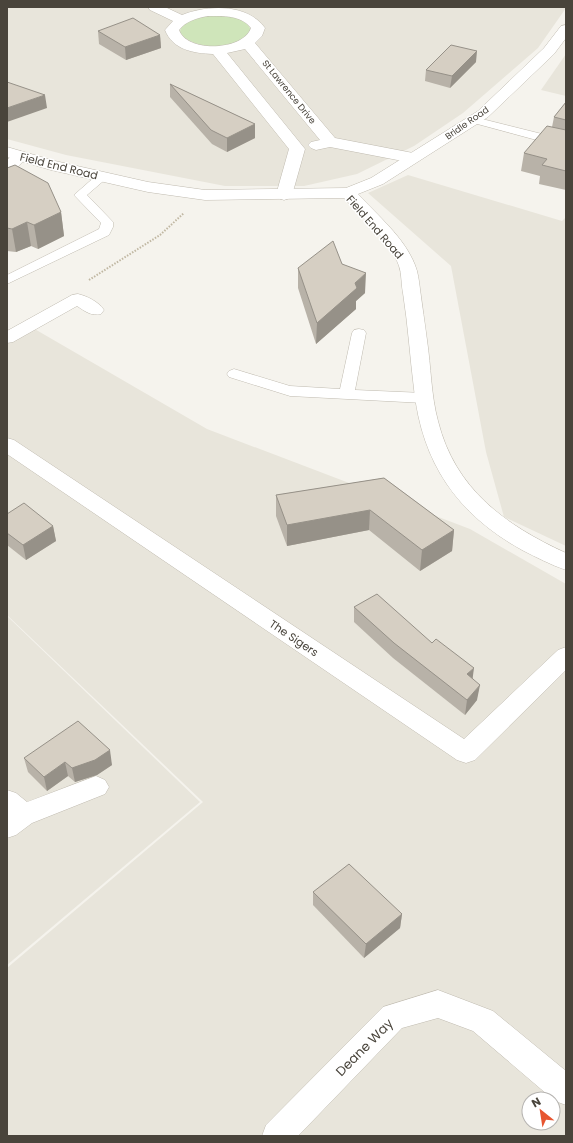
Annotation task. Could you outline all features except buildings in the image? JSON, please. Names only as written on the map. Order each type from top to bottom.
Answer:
[{"type":"street","points":[[155,7],[181,20]]},
{"type":"street","points":[[239,10],[254,22],[258,28],[257,34],[248,43],[236,47],[217,50],[188,46],[175,38],[172,30],[181,20],[192,15],[208,12],[239,10]]},
{"type":"street","name":"Bridle Road","points":[[348,192],[377,181],[483,114],[549,51],[566,29]]},
{"type":"street","name":"St Lawrence Drive","points":[[248,43],[330,142]]},
{"type":"street","points":[[217,50],[297,150]]},
{"type":"street","points":[[297,150],[330,142],[413,158]]},
{"type":"street","points":[[284,195],[297,150]]},
{"type":"street","points":[[7,169],[13,154]]},
{"type":"street","name":"Field End Road","points":[[13,154],[102,177],[148,187],[205,195],[284,195],[348,192],[402,256],[407,266],[418,338],[424,398],[429,422],[442,459],[449,473],[478,509],[510,534],[566,562]]},
{"type":"street","points":[[7,338],[78,299],[95,310]]},
{"type":"street","name":"The Sigers","points":[[7,445],[466,753],[566,656]]},
{"type":"street","points":[[12,814],[96,787]]},
{"type":"street","name":"Deane Way","points":[[277,1136],[393,1017],[438,1004],[483,1021],[566,1090]]},
{"type":"lane","points":[[474,120],[566,144]]},
{"type":"lane","points":[[7,280],[104,232],[107,227],[107,222],[80,195],[102,177]]},
{"type":"lane","points":[[347,392],[359,333]]},
{"type":"lane","points":[[234,374],[266,385],[290,391],[347,392],[424,398]]},
{"type":"path","points":[[86,282],[160,235],[205,195]]},
{"type":"shaded area","points":[[7,7],[566,8],[538,48],[463,113],[414,146],[357,174],[304,186],[225,186],[66,155],[7,139]]},
{"type":"shaded area","points":[[566,54],[566,96],[541,90]]},
{"type":"shaded area","points":[[408,175],[562,221],[566,217],[566,546],[504,517],[486,452],[451,266],[368,193]]},
{"type":"shaded area","points":[[26,324],[207,429],[470,529],[566,584],[566,1136],[7,1136],[7,968],[203,802],[7,615],[7,332]]},
{"type":"shaded area","points":[[7,616],[200,802],[7,965]]},
{"type":"green space","points":[[212,15],[229,16],[240,19],[249,26],[251,31],[243,39],[236,43],[219,47],[201,45],[192,42],[180,33],[181,28],[187,22]]}]
